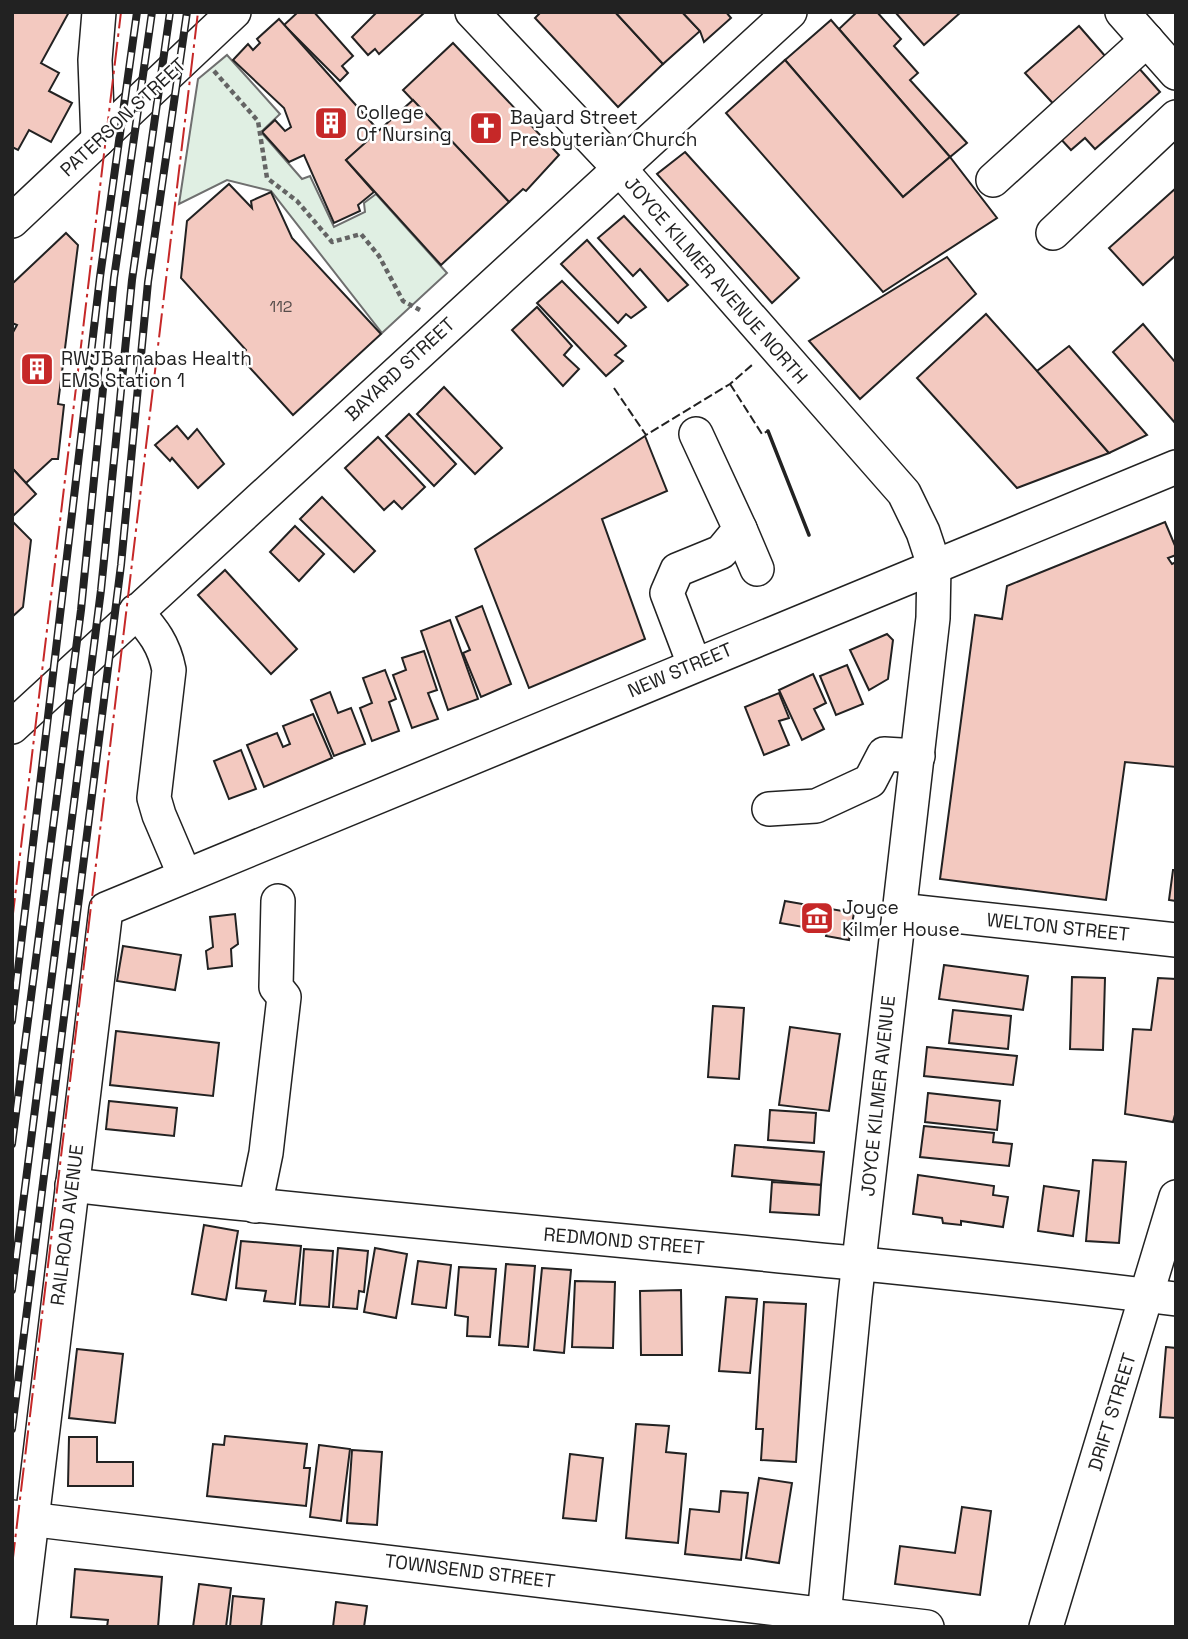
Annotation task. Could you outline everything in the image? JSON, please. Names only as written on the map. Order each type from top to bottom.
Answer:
[{"type":"street","points":[[98,140],[95,60],[99,12]]},
{"type":"street","name":"PATERSON STREET","points":[[12,221],[234,12]]},
{"type":"street","name":"JOYCE KILMER AVENUE NORTH","points":[[472,12],[618,167],[904,493],[923,531],[934,565]]},
{"type":"street","name":"BAYARD STREET","points":[[12,727],[447,324],[790,12]]},
{"type":"street","points":[[1122,12],[1176,73]]},
{"type":"street","points":[[993,180],[1147,40]]},
{"type":"street","points":[[1053,233],[1176,117]]},
{"type":"street","points":[[696,434],[757,569]]},
{"type":"street","name":"NEW STREET","points":[[185,876],[1176,467]]},
{"type":"street","points":[[694,664],[667,593],[677,570],[721,552],[740,529]]},
{"type":"street","name":"JOYCE KILMER AVENUE","points":[[824,1620],[859,1264],[933,618],[934,565]]},
{"type":"street","points":[[136,611],[160,638],[166,653],[169,670],[154,797],[185,876]]},
{"type":"street","points":[[769,809],[816,806],[870,781],[884,754],[918,756]]},
{"type":"street","name":"RAILROAD AVENUE","points":[[19,1627],[22,1518],[72,1185],[106,909],[185,876]]},
{"type":"street","points":[[256,1206],[266,1153],[284,997],[276,987],[278,901]]},
{"type":"street","name":"WELTON STREET","points":[[899,910],[1176,940]]},
{"type":"street","name":"REDMOND STREET","points":[[72,1185],[1162,1297]]},
{"type":"street","name":"DRIFT STREET","points":[[1046,1627],[1162,1297],[1176,1197]]},
{"type":"street","name":"TOWNSEND STREET","points":[[22,1518],[824,1620],[927,1627]]},
{"type":"path","points":[[211,68],[258,121],[267,178],[298,201],[332,242],[360,234],[379,256],[403,301],[447,324]]},
{"type":"green space","points":[[227,55],[280,114],[261,132],[302,179],[310,176],[334,227],[365,212],[364,203],[376,194],[447,273],[382,333],[271,191],[227,180],[179,204],[198,79]]},
{"type":"building","points":[[12,12],[69,12],[41,63],[59,73],[49,91],[72,103],[51,142],[29,130],[18,150],[12,147]]},
{"type":"building","points":[[298,12],[314,12],[353,56],[342,66],[348,73],[340,81],[284,25]]},
{"type":"building","points":[[377,12],[424,13],[379,54],[375,49],[368,55],[352,37]]},
{"type":"building","points":[[541,12],[615,12],[663,64],[618,107],[535,18]]},
{"type":"building","points":[[615,12],[682,12],[700,31],[663,64]]},
{"type":"building","points":[[682,12],[726,12],[731,18],[704,42],[700,31]]},
{"type":"building","points":[[857,12],[877,12],[901,39],[894,46],[918,73],[910,80],[967,143],[950,157],[839,29]]},
{"type":"building","points":[[895,12],[961,12],[924,45]]},
{"type":"building","name":"College Of Nursing","points":[[279,19],[379,131],[346,160],[374,192],[358,205],[360,211],[334,223],[304,155],[289,162],[262,132],[275,120],[285,131],[291,127],[284,108],[233,60],[248,44],[253,50],[260,43],[257,39]]},
{"type":"building","points":[[831,20],[950,157],[903,197],[785,60]]},
{"type":"building","points":[[1079,26],[1112,64],[1059,110],[1025,73]]},
{"type":"building","name":"Bayard Street Presbyterian Church","points":[[453,43],[559,155],[526,191],[523,189],[509,202],[403,90]]},
{"type":"building","points":[[785,60],[903,197],[950,157],[997,218],[883,292],[726,113]]},
{"type":"building","points":[[1137,66],[1160,92],[1095,149],[1085,138],[1071,150],[1058,136]]},
{"type":"building","points":[[413,100],[509,202],[441,265],[346,160]]},
{"type":"building","points":[[685,152],[799,278],[772,303],[657,174]]},
{"type":"building","points":[[229,184],[252,208],[251,201],[271,192],[292,238],[381,334],[293,415],[240,357],[246,350],[181,278],[187,221]]},
{"type":"building","points":[[1176,188],[1176,255],[1143,285],[1109,248]]},
{"type":"building","points":[[624,216],[688,285],[668,301],[640,269],[633,276],[598,238]]},
{"type":"building","name":"RWJBarnabas Health EMS Station 1","points":[[66,233],[78,245],[58,404],[64,405],[58,459],[52,459],[26,483],[12,468],[12,334],[17,325],[12,323],[12,284]]},
{"type":"building","points":[[587,240],[646,307],[631,318],[626,314],[618,323],[561,264]]},
{"type":"building","points":[[947,257],[976,294],[860,399],[809,341]]},
{"type":"building","points":[[562,281],[626,346],[615,355],[623,361],[606,376],[537,303]]},
{"type":"building","points":[[537,307],[572,346],[564,355],[579,369],[563,386],[512,330]]},
{"type":"building","points":[[986,314],[1109,453],[1017,488],[917,378]]},
{"type":"building","points":[[1143,324],[1176,363],[1176,424],[1113,352]]},
{"type":"building","points":[[1069,346],[1147,435],[1109,453],[1037,371]]},
{"type":"building","points":[[444,387],[502,448],[475,474],[417,414]]},
{"type":"building","points":[[409,414],[456,464],[434,486],[386,436]]},
{"type":"building","points":[[177,426],[188,439],[197,429],[224,464],[198,488],[172,458],[170,461],[155,445]]},
{"type":"building","points":[[645,436],[667,491],[602,519],[645,639],[529,688],[475,549]]},
{"type":"building","points":[[378,437],[425,487],[402,509],[394,501],[384,510],[345,468]]},
{"type":"building","points":[[12,468],[36,494],[12,517]]},
{"type":"building","points":[[322,497],[375,551],[354,572],[300,519]]},
{"type":"building","points":[[12,521],[31,540],[23,607],[12,617]]},
{"type":"building","points":[[1165,522],[1176,548],[1176,555],[1168,558],[1172,564],[1176,562],[1176,767],[1125,762],[1106,900],[940,879],[975,615],[1002,619],[1007,586]]},
{"type":"building","points":[[295,526],[324,554],[299,581],[270,552]]},
{"type":"building","points":[[225,570],[297,649],[271,674],[198,595]]},
{"type":"building","points":[[482,606],[511,684],[481,697],[463,653],[470,650],[456,617]]},
{"type":"building","points":[[450,620],[478,699],[448,710],[421,631]]},
{"type":"building","points":[[887,634],[893,640],[888,679],[869,690],[850,650]]},
{"type":"building","points":[[424,651],[437,690],[428,693],[438,719],[412,728],[393,675],[406,670],[402,658]]},
{"type":"building","points":[[847,665],[863,704],[836,715],[820,676]]},
{"type":"building","points":[[385,670],[396,699],[389,702],[399,731],[372,741],[360,708],[372,703],[363,678]]},
{"type":"building","points":[[813,674],[826,703],[814,709],[824,729],[802,740],[779,690]]},
{"type":"building","points":[[330,692],[338,713],[351,708],[365,744],[334,756],[311,700]]},
{"type":"building","points":[[779,693],[789,718],[779,721],[789,745],[764,755],[745,707]]},
{"type":"building","points":[[313,714],[332,758],[264,787],[247,745],[277,733],[283,747],[290,744],[283,726]]},
{"type":"building","points":[[241,750],[256,789],[229,799],[214,761]]},
{"type":"building","points":[[1173,870],[1176,870],[1176,901],[1169,900]]},
{"type":"building","name":"Joyce Kilmer House","points":[[785,901],[854,913],[849,940],[826,936],[827,931],[780,923]]},
{"type":"building","points":[[235,914],[238,944],[231,949],[232,966],[208,969],[206,951],[213,947],[210,917]]},
{"type":"building","points":[[123,946],[181,955],[175,990],[117,981]]},
{"type":"building","points":[[944,965],[1028,976],[1023,1010],[939,999]]},
{"type":"building","points":[[1072,977],[1105,978],[1103,1050],[1070,1049]]},
{"type":"building","points":[[1158,978],[1176,979],[1176,1111],[1173,1122],[1125,1114],[1133,1029],[1151,1030]]},
{"type":"building","points":[[713,1006],[744,1008],[739,1079],[708,1077]]},
{"type":"building","points":[[953,1010],[1011,1016],[1008,1049],[949,1043]]},
{"type":"building","points":[[790,1027],[840,1034],[829,1111],[779,1105]]},
{"type":"building","points":[[116,1031],[219,1043],[213,1096],[110,1085]]},
{"type":"building","points":[[927,1047],[1017,1056],[1013,1085],[924,1076]]},
{"type":"building","points":[[928,1093],[1000,1101],[997,1130],[925,1122]]},
{"type":"building","points":[[109,1101],[177,1108],[174,1136],[106,1129]]},
{"type":"building","points":[[770,1110],[816,1113],[814,1143],[768,1140]]},
{"type":"building","points":[[924,1126],[994,1133],[993,1142],[1012,1144],[1009,1166],[920,1157]]},
{"type":"building","points":[[735,1145],[824,1152],[821,1185],[732,1176]]},
{"type":"building","points":[[1093,1160],[1126,1162],[1119,1243],[1086,1241]]},
{"type":"building","points":[[918,1175],[994,1186],[993,1195],[1008,1197],[1003,1227],[961,1221],[961,1225],[943,1223],[942,1218],[913,1214]]},
{"type":"building","points":[[772,1182],[821,1185],[819,1215],[770,1212]]},
{"type":"building","points":[[1044,1186],[1079,1191],[1073,1236],[1038,1231]]},
{"type":"building","points":[[204,1225],[238,1231],[226,1300],[192,1294]]},
{"type":"building","points":[[241,1241],[301,1246],[295,1304],[264,1301],[266,1291],[236,1288]]},
{"type":"building","points":[[338,1248],[368,1251],[364,1292],[359,1291],[357,1309],[333,1307]]},
{"type":"building","points":[[375,1248],[407,1254],[396,1318],[364,1312]]},
{"type":"building","points":[[304,1249],[333,1251],[329,1307],[300,1305]]},
{"type":"building","points":[[418,1261],[451,1265],[446,1308],[412,1304]]},
{"type":"building","points":[[506,1264],[535,1266],[528,1347],[499,1345]]},
{"type":"building","points":[[459,1267],[496,1269],[490,1337],[467,1336],[468,1317],[455,1315]]},
{"type":"building","points":[[542,1268],[571,1270],[564,1353],[534,1350]]},
{"type":"building","points":[[575,1281],[615,1282],[613,1348],[572,1347]]},
{"type":"building","points":[[681,1290],[682,1355],[641,1355],[640,1291]]},
{"type":"building","points":[[726,1297],[757,1299],[750,1373],[719,1371]]},
{"type":"building","points":[[764,1302],[806,1304],[796,1462],[761,1460],[763,1429],[756,1429]]},
{"type":"building","points":[[1166,1347],[1176,1348],[1176,1418],[1160,1417]]},
{"type":"building","points":[[77,1349],[123,1354],[115,1423],[69,1418]]},
{"type":"building","points":[[636,1424],[669,1426],[666,1452],[686,1454],[678,1543],[626,1538]]},
{"type":"building","points":[[225,1436],[307,1444],[304,1468],[310,1468],[306,1506],[207,1496],[213,1444],[224,1445]]},
{"type":"building","points":[[69,1437],[97,1437],[97,1462],[133,1462],[133,1486],[68,1486]]},
{"type":"building","points":[[319,1445],[350,1449],[341,1521],[310,1517]]},
{"type":"building","points":[[352,1450],[382,1452],[377,1525],[347,1523]]},
{"type":"building","points":[[570,1454],[603,1458],[596,1521],[563,1518]]},
{"type":"building","points":[[759,1478],[792,1483],[779,1563],[746,1558]]},
{"type":"building","points":[[721,1491],[748,1493],[741,1560],[685,1554],[690,1509],[719,1512]]},
{"type":"building","points":[[962,1507],[991,1511],[980,1595],[895,1584],[900,1546],[955,1553]]},
{"type":"building","points":[[75,1569],[162,1577],[158,1627],[107,1627],[108,1620],[71,1617]]},
{"type":"building","points":[[199,1584],[231,1588],[226,1627],[193,1627]]},
{"type":"building","points":[[233,1596],[264,1599],[261,1627],[230,1627]]},
{"type":"building","points":[[336,1602],[367,1606],[364,1627],[333,1627]]},
{"type":"railway","points":[[12,1021],[100,277],[137,12]]},
{"type":"railway","points":[[12,1144],[81,610],[114,278],[152,12]]},
{"type":"railway","points":[[12,1290],[101,590],[132,280],[170,12]]},
{"type":"railway","points":[[12,1429],[121,565],[148,282],[187,12]]},
{"type":"fence","points":[[614,388],[646,435],[730,384],[752,365]]},
{"type":"fence","points":[[730,384],[762,434],[768,431]]},
{"type":"wall","points":[[768,431],[809,535]]},
{"type":"power","points":[[12,922],[121,12]]},
{"type":"power","points":[[12,1566],[198,12]]},
{"type":"place","name":"College Of Nursing","points":[[331,123]]},
{"type":"place","name":"Bayard Street Presbyterian Church","points":[[486,128]]},
{"type":"place","name":"RWJBarnabas Health EMS Station 1","points":[[37,369]]},
{"type":"place","name":"Joyce Kilmer House","points":[[817,918]]}]
